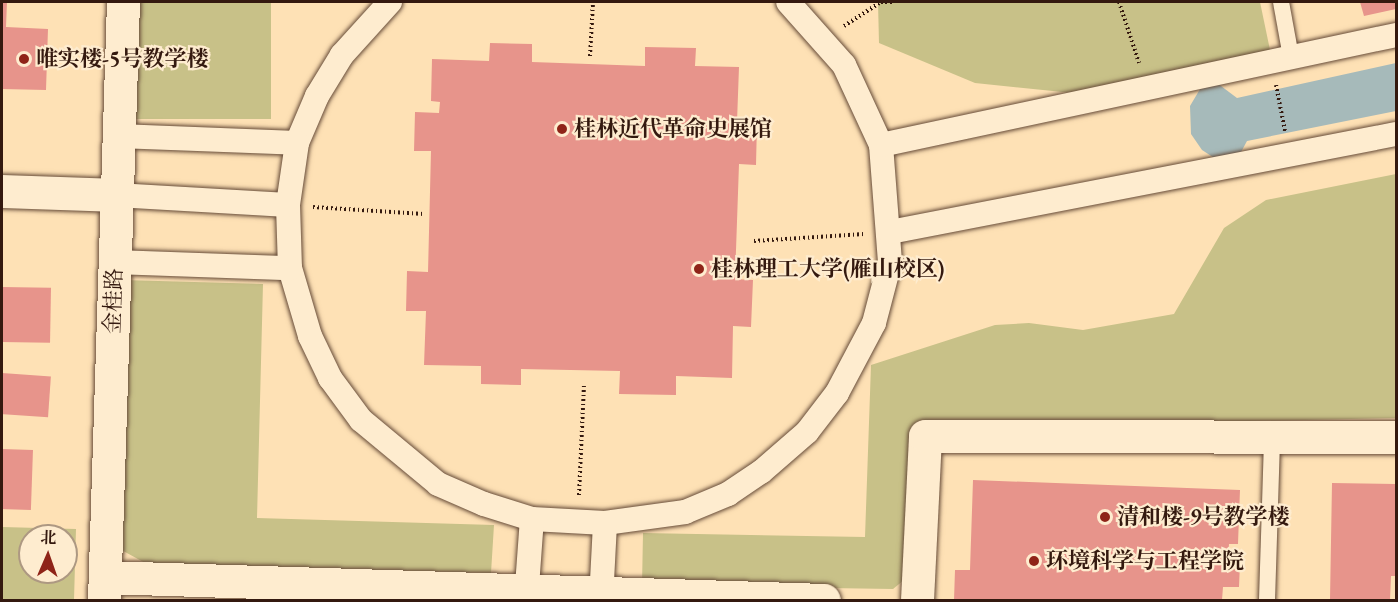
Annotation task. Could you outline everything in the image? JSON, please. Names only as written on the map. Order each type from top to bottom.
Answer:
[{"type":"street","name":"金桂路","points":[[105,589],[123,2]]},
{"type":"street","points":[[390,2],[342,55],[317,96],[297,143],[288,205],[290,268],[310,336],[330,378],[361,420],[438,484],[484,504],[532,519],[578,523],[605,523],[685,512],[728,494],[761,472],[807,432],[863,350],[884,292],[890,262],[890,232],[881,145],[844,65],[788,2]]},
{"type":"street","points":[[881,145],[1396,35]]},
{"type":"street","points":[[890,232],[1396,134]]},
{"type":"street","points":[[118,136],[297,143]]},
{"type":"street","points":[[2,191],[288,205]]},
{"type":"street","points":[[114,262],[290,268]]},
{"type":"street","points":[[917,600],[925,436],[1272,440],[1396,437]]},
{"type":"street","points":[[526,595],[532,519]]},
{"type":"street","points":[[602,597],[605,523]]},
{"type":"street","points":[[105,589],[824,600]]},
{"type":"lane","points":[[1281,2],[1281,59]]},
{"type":"lane","points":[[1267,600],[1272,440]]},
{"type":"path","points":[[590,56],[592,2]]},
{"type":"path","points":[[823,39],[881,2],[893,2]]},
{"type":"path","points":[[1119,2],[1146,89]]},
{"type":"path","points":[[1281,59],[1290,156]]},
{"type":"path","points":[[288,205],[424,214]]},
{"type":"path","points":[[754,241],[890,232]]},
{"type":"path","points":[[578,523],[584,385]]},
{"type":"shaded area","points":[[133,2],[271,2],[271,119],[133,119]]},
{"type":"shaded area","points":[[878,2],[1260,2],[1270,50],[1082,94],[975,83],[879,43]]},
{"type":"shaded area","points":[[1396,63],[1396,111],[1247,141],[1240,154],[1219,161],[1202,150],[1191,134],[1190,106],[1203,84],[1217,83],[1237,98]]},
{"type":"shaded area","points":[[1396,174],[1396,418],[918,428],[904,580],[893,589],[642,585],[643,533],[865,537],[871,365],[995,325],[1029,323],[1083,330],[1174,314],[1224,228],[1266,200]]},
{"type":"shaded area","points":[[123,280],[263,284],[257,518],[494,525],[491,573],[147,564],[116,547]]},
{"type":"shaded area","points":[[2,527],[18,527],[18,584],[74,584],[74,600],[2,600]]},
{"type":"building","name":"唯实楼-5号教学楼","points":[[2,2],[7,2],[6,27],[48,29],[46,90],[2,89]]},
{"type":"building","points":[[1360,2],[1396,2],[1396,9],[1364,16]]},
{"type":"building","points":[[490,43],[532,44],[532,62],[645,66],[645,47],[696,48],[695,66],[739,67],[737,122],[757,123],[756,165],[739,164],[735,279],[753,280],[751,327],[733,326],[732,378],[676,376],[676,395],[619,394],[620,371],[521,369],[521,385],[481,384],[481,366],[424,365],[426,311],[406,311],[407,271],[428,272],[431,151],[414,151],[415,112],[439,113],[440,102],[431,101],[432,59],[489,61]]},
{"type":"building","points":[[2,287],[51,288],[50,343],[2,342]]},
{"type":"building","points":[[2,373],[51,376],[48,417],[2,414]]},
{"type":"building","points":[[2,449],[33,450],[31,510],[2,509]]},
{"type":"building","name":"清和楼-9号教学楼","points":[[973,480],[1240,490],[1238,544],[1229,544],[1228,562],[1240,563],[1239,587],[1223,587],[1222,600],[954,600],[955,570],[970,570]]},
{"type":"building","points":[[1332,483],[1396,484],[1396,576],[1391,576],[1390,600],[1330,600]]},
{"type":"place","name":"唯实楼-5号教学楼","points":[[24,59]]},
{"type":"place","name":"桂林近代革命史展馆","points":[[562,129]]},
{"type":"place","name":"桂林理工大学(雁山校区)","points":[[699,269]]},
{"type":"place","name":"清和楼-9号教学楼","points":[[1105,517]]},
{"type":"place","name":"环境科学与工程学院","points":[[1034,561]]}]
